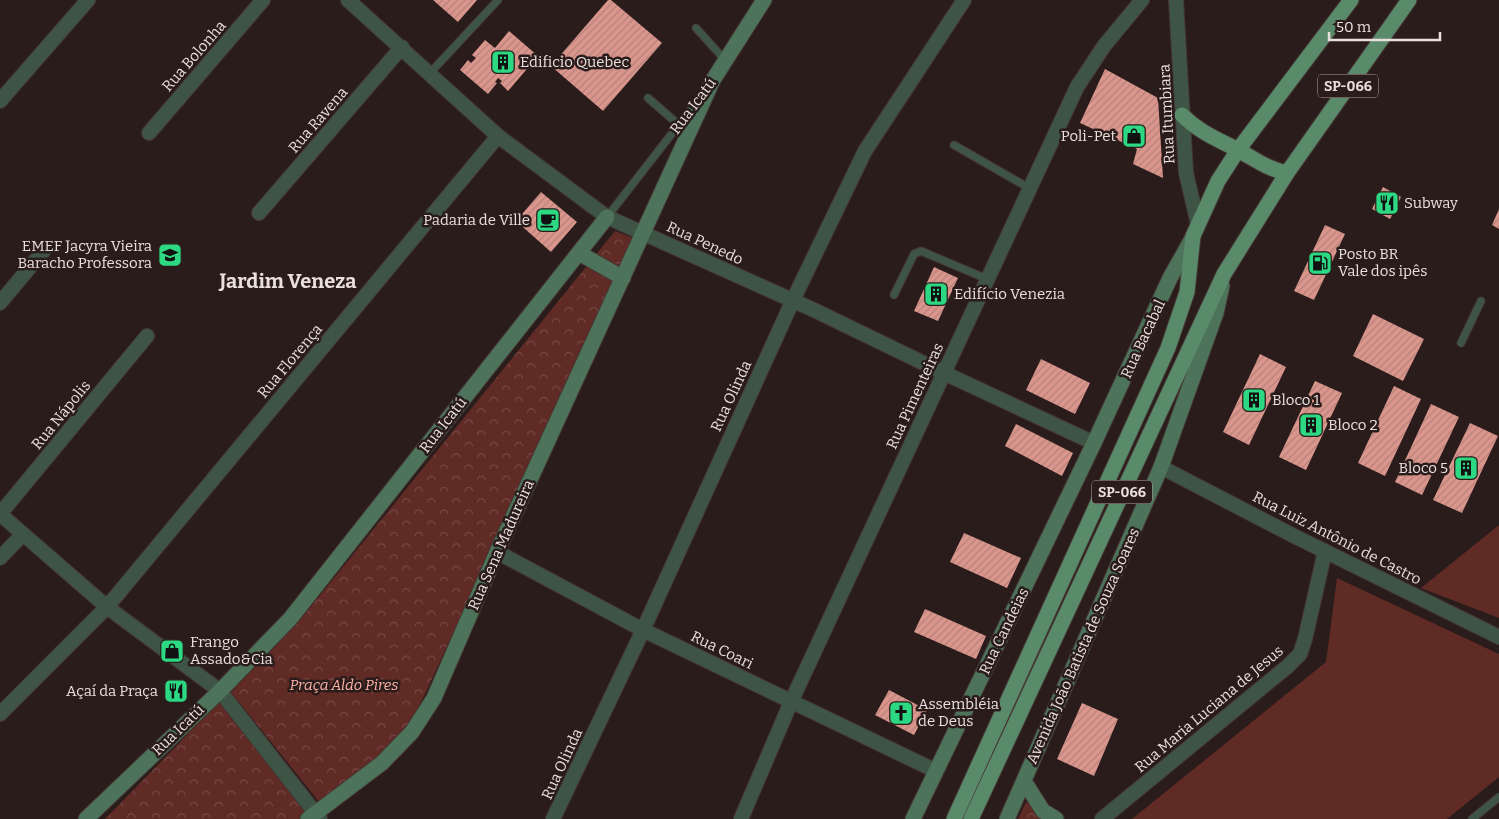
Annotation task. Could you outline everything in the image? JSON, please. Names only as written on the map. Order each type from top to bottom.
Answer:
[{"type":"main road","name":"SP-066","points":[[954,819],[1168,348],[1187,292],[1196,230],[1218,181],[1238,150],[1351,0]]},
{"type":"main road","name":"SP-066","points":[[971,819],[1224,274],[1287,173],[1409,0]]},
{"type":"main road","points":[[1182,115],[1194,128],[1206,135],[1238,150],[1262,165],[1287,173]]},
{"type":"street","points":[[0,101],[88,0]]},
{"type":"street","name":"Rua Bolonha","points":[[149,133],[263,0]]},
{"type":"street","name":"Rua Penedo","points":[[348,0],[498,136],[607,216],[793,300],[944,373],[1094,442]]},
{"type":"street","name":"Rua Icatú","points":[[713,80],[764,0]]},
{"type":"street","name":"Rua Olinda","points":[[553,819],[643,630],[793,300],[865,151],[964,0]]},
{"type":"street","name":"Rua Pimenteiras","points":[[741,819],[791,702],[1077,87],[1104,46],[1142,0]]},
{"type":"street","name":"Rua Itumbiara","points":[[1176,0],[1186,173],[1196,230]]},
{"type":"street","name":"Rua Ravena","points":[[259,213],[402,47]]},
{"type":"street","name":"Rua Sena Madureira","points":[[315,817],[382,763],[412,732],[434,698],[497,552],[713,80]]},
{"type":"street","name":"Rua Florença","points":[[0,714],[107,607],[498,136]]},
{"type":"street","name":"Rua Icatú","points":[[86,819],[220,690],[290,619],[607,216]]},
{"type":"street","name":"Rua Bacabal","points":[[1094,442],[1170,278],[1196,230]]},
{"type":"street","points":[[0,303],[45,249]]},
{"type":"street","points":[[579,253],[623,278]]},
{"type":"street","name":"Avenida João Batista de Souza Soares","points":[[1007,819],[1162,467],[1216,313],[1224,274]]},
{"type":"street","name":"Rua Nápolis","points":[[0,514],[147,336]]},
{"type":"street","name":"Rua Candeias","points":[[913,819],[1094,442]]},
{"type":"street","name":"Rua Luiz Antônio de Castro","points":[[1162,467],[1325,551],[1499,637]]},
{"type":"street","points":[[0,514],[107,607],[220,690],[315,817]]},
{"type":"street","points":[[0,558],[23,534]]},
{"type":"street","name":"Rua Maria Luciana de Jesus","points":[[1102,819],[1288,666],[1300,654],[1325,551]]},
{"type":"street","name":"Rua Coari","points":[[497,552],[643,630],[936,771]]},
{"type":"street","points":[[1024,781],[1043,811],[1056,819]]},
{"type":"lane","points":[[430,73],[498,0]]},
{"type":"lane","points":[[696,28],[725,60]]},
{"type":"lane","name":"Rua Icatú","points":[[607,216],[713,80]]},
{"type":"lane","points":[[648,98],[679,125]]},
{"type":"lane","points":[[954,145],[1029,188]]},
{"type":"lane","points":[[894,295],[914,254],[921,251],[987,279]]},
{"type":"lane","points":[[1462,342],[1481,301]]},
{"type":"lane","points":[[1472,819],[1499,797]]},
{"type":"green space","name":"Praça Aldo Pires","points":[[615,231],[636,239],[425,694],[406,730],[378,758],[320,803],[231,692],[296,625]]},
{"type":"green space","points":[[1499,525],[1499,618],[1421,588]]},
{"type":"green space","points":[[1337,578],[1499,654],[1499,777],[1447,819],[1132,819],[1326,662]]},
{"type":"green space","points":[[219,702],[308,813],[300,819],[105,819]]},
{"type":"green space","points":[[1026,802],[1046,819],[1018,819]]},
{"type":"building","points":[[433,0],[477,0],[458,22]]},
{"type":"building","points":[[608,0],[611,0],[662,43],[603,111],[551,66]]},
{"type":"building","name":"Edificio Quebec","points":[[509,31],[538,56],[508,91],[498,78],[495,82],[497,83],[488,94],[460,70],[468,60],[471,63],[476,58],[472,55],[485,40],[495,48]]},
{"type":"building","name":"Poli-Pet","points":[[1105,69],[1158,98],[1163,178],[1133,164],[1137,149],[1080,123]]},
{"type":"building","name":"Subway","points":[[1383,187],[1401,197],[1390,219],[1372,209]]},
{"type":"building","points":[[541,192],[577,222],[551,252],[516,221]]},
{"type":"building","points":[[1499,209],[1499,229],[1492,225]]},
{"type":"building","name":"Posto BR Vale dos ipês","points":[[1325,225],[1345,234],[1314,300],[1294,291]]},
{"type":"building","name":"Edifício Venezia","points":[[934,267],[958,278],[938,321],[914,311]]},
{"type":"building","points":[[1373,314],[1424,339],[1403,381],[1353,356]]},
{"type":"building","name":"Bloco 1","points":[[1260,354],[1286,367],[1249,445],[1223,432]]},
{"type":"building","points":[[1041,359],[1090,383],[1075,414],[1026,390]]},
{"type":"building","name":"Bloco 2","points":[[1315,381],[1342,393],[1306,470],[1279,457]]},
{"type":"building","points":[[1394,386],[1421,399],[1385,476],[1358,463]]},
{"type":"building","points":[[1431,404],[1459,417],[1422,495],[1395,482]]},
{"type":"building","name":"Bloco 5","points":[[1470,423],[1498,436],[1462,513],[1433,500]]},
{"type":"building","points":[[1016,424],[1073,453],[1062,476],[1005,446]]},
{"type":"building","points":[[964,533],[1021,558],[1007,588],[950,562]]},
{"type":"building","points":[[925,609],[986,636],[976,659],[914,632]]},
{"type":"building","name":"Assembléia de Deus","points":[[889,690],[927,710],[914,735],[875,715]]},
{"type":"building","points":[[1082,703],[1118,719],[1094,776],[1057,759]]},
{"type":"place","name":"Edificio Quebec","points":[[503,62]]},
{"type":"place","name":"Poli-Pet","points":[[1134,136]]},
{"type":"place","name":"Subway","points":[[1387,203]]},
{"type":"place","name":"Padaria de Ville","points":[[548,220]]},
{"type":"place","name":"EMEF Jacyra Vieira Baracho Professora","points":[[170,255]]},
{"type":"place","name":"Posto BR Vale dos ipês","points":[[1320,263]]},
{"type":"place","name":"Edifício Venezia","points":[[936,294]]},
{"type":"place","name":"Bloco 1","points":[[1254,400]]},
{"type":"place","name":"Bloco 2","points":[[1311,425]]},
{"type":"place","name":"Bloco 5","points":[[1466,468]]},
{"type":"place","name":"Frango Assado&Cia","points":[[172,651]]},
{"type":"place","name":"Açaí da Praça","points":[[176,691]]},
{"type":"place","name":"Assembléia de Deus","points":[[901,713]]},
{"type":"district","name":"Jardim Veneza","points":[[288,281]]}]
